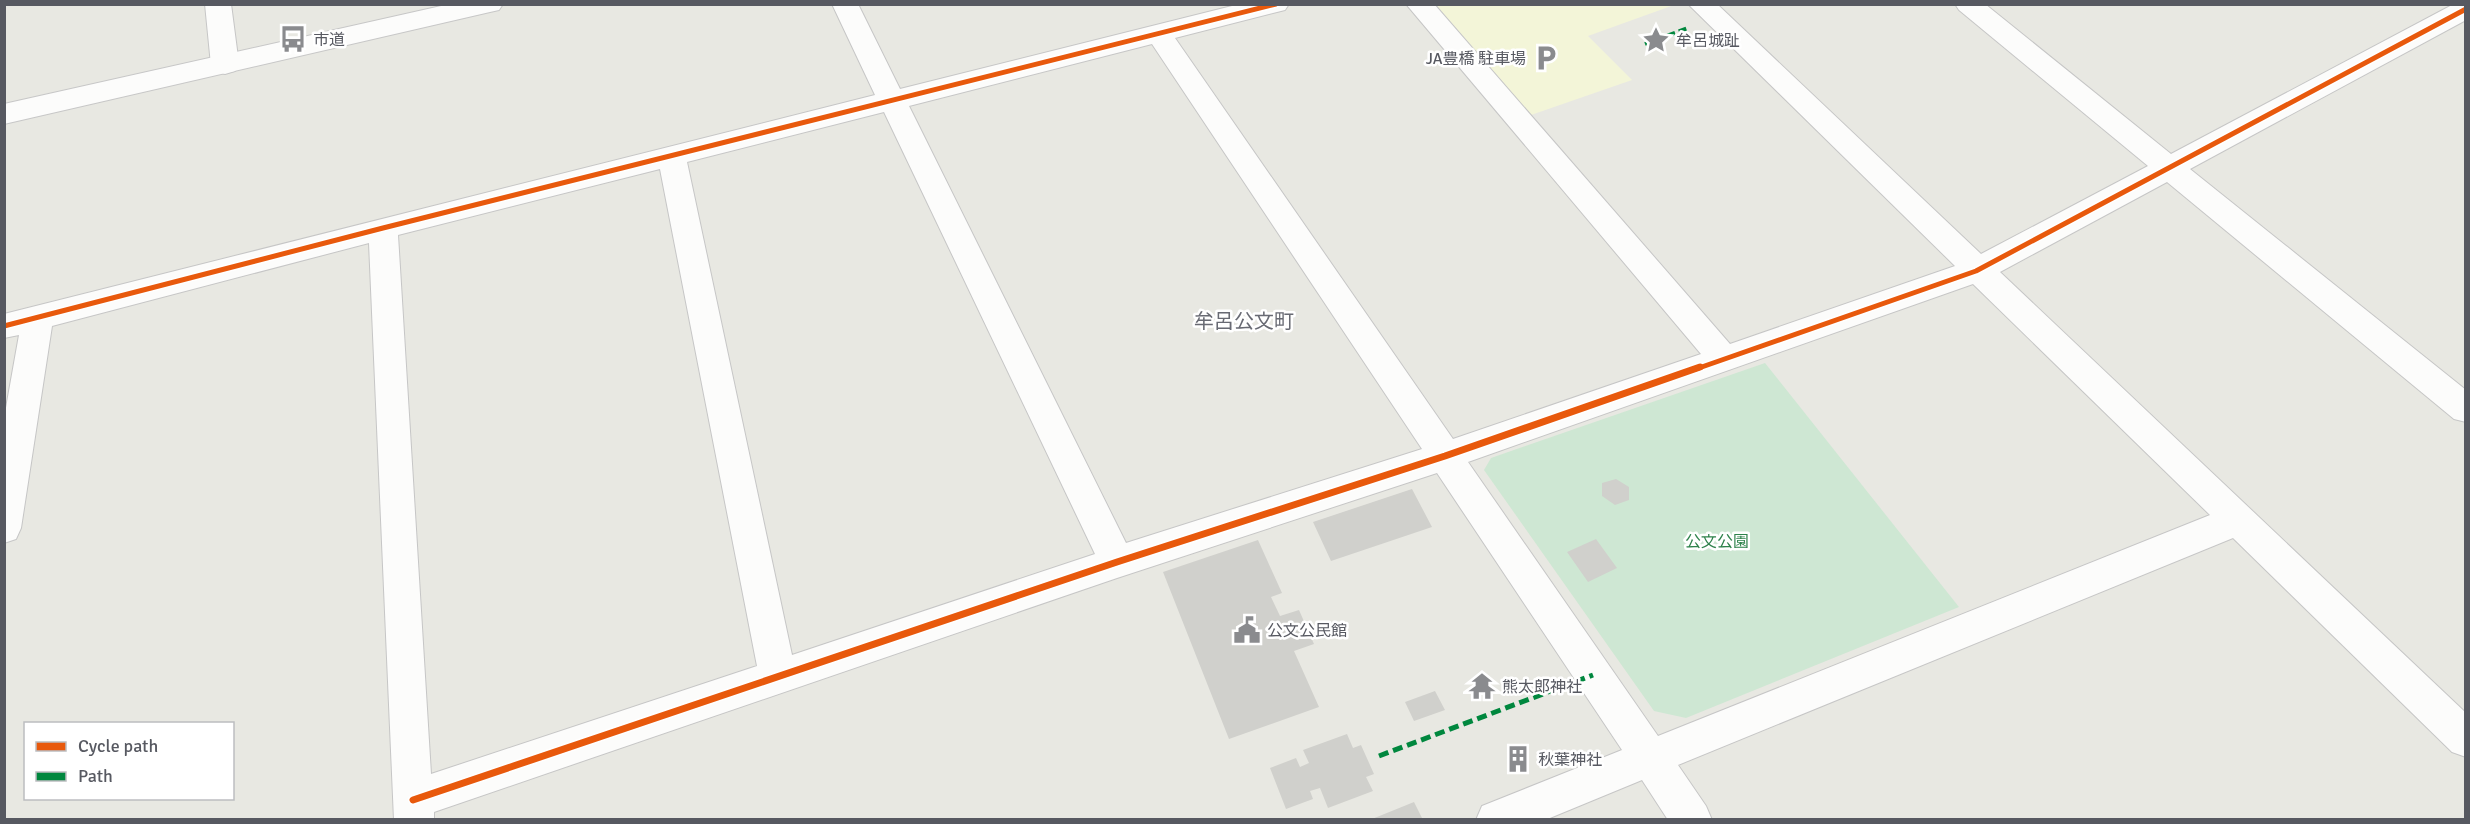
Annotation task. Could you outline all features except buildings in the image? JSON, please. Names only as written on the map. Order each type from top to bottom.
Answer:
[{"type":"street","points":[[218,4],[225,65]]},
{"type":"street","points":[[4,114],[490,4]]},
{"type":"street","points":[[845,4],[1117,562]]},
{"type":"street","points":[[4,326],[383,228],[1276,4]]},
{"type":"street","points":[[1419,4],[1723,358]]},
{"type":"street","points":[[1701,4],[1976,271],[2466,739]]},
{"type":"street","points":[[1968,4],[2466,409]]},
{"type":"street","points":[[383,228],[414,809],[778,678],[1117,562],[1445,456],[1976,271],[2168,167],[2462,14]]},
{"type":"street","points":[[1158,33],[1692,819]]},
{"type":"street","points":[[672,157],[778,678]]},
{"type":"street","points":[[4,528],[37,318]]},
{"type":"street","points":[[1496,819],[1650,759],[2237,520]]},
{"type":"shaded area","name":"JA豊橋 駐車場","points":[[1436,5],[1674,5],[1588,36],[1632,80],[1531,115]]},
{"type":"green space","name":"公文公園","points":[[1765,363],[1959,607],[1686,718],[1654,711],[1484,470],[1491,458]]},
{"type":"marked path","points":[[1645,44],[1688,28]]},
{"type":"marked path","points":[[1379,756],[1593,675]]},
{"type":"cycle path","points":[[4,326],[383,228],[1276,4]]},
{"type":"cycle path","points":[[413,800],[1117,562],[1445,456],[1976,271],[2466,9]]},
{"type":"place","name":"市道","points":[[293,39]]},
{"type":"place","name":"牟呂城趾","points":[[1656,40]]},
{"type":"place","name":"JA豊橋 駐車場","points":[[1546,58]]},
{"type":"place","name":"公文公民館","points":[[1247,630]]},
{"type":"place","name":"熊太郎神社","points":[[1482,686]]},
{"type":"place","name":"秋葉神社","points":[[1518,759]]},
{"type":"district","name":"牟呂公文町","points":[[1244,321]]}]
